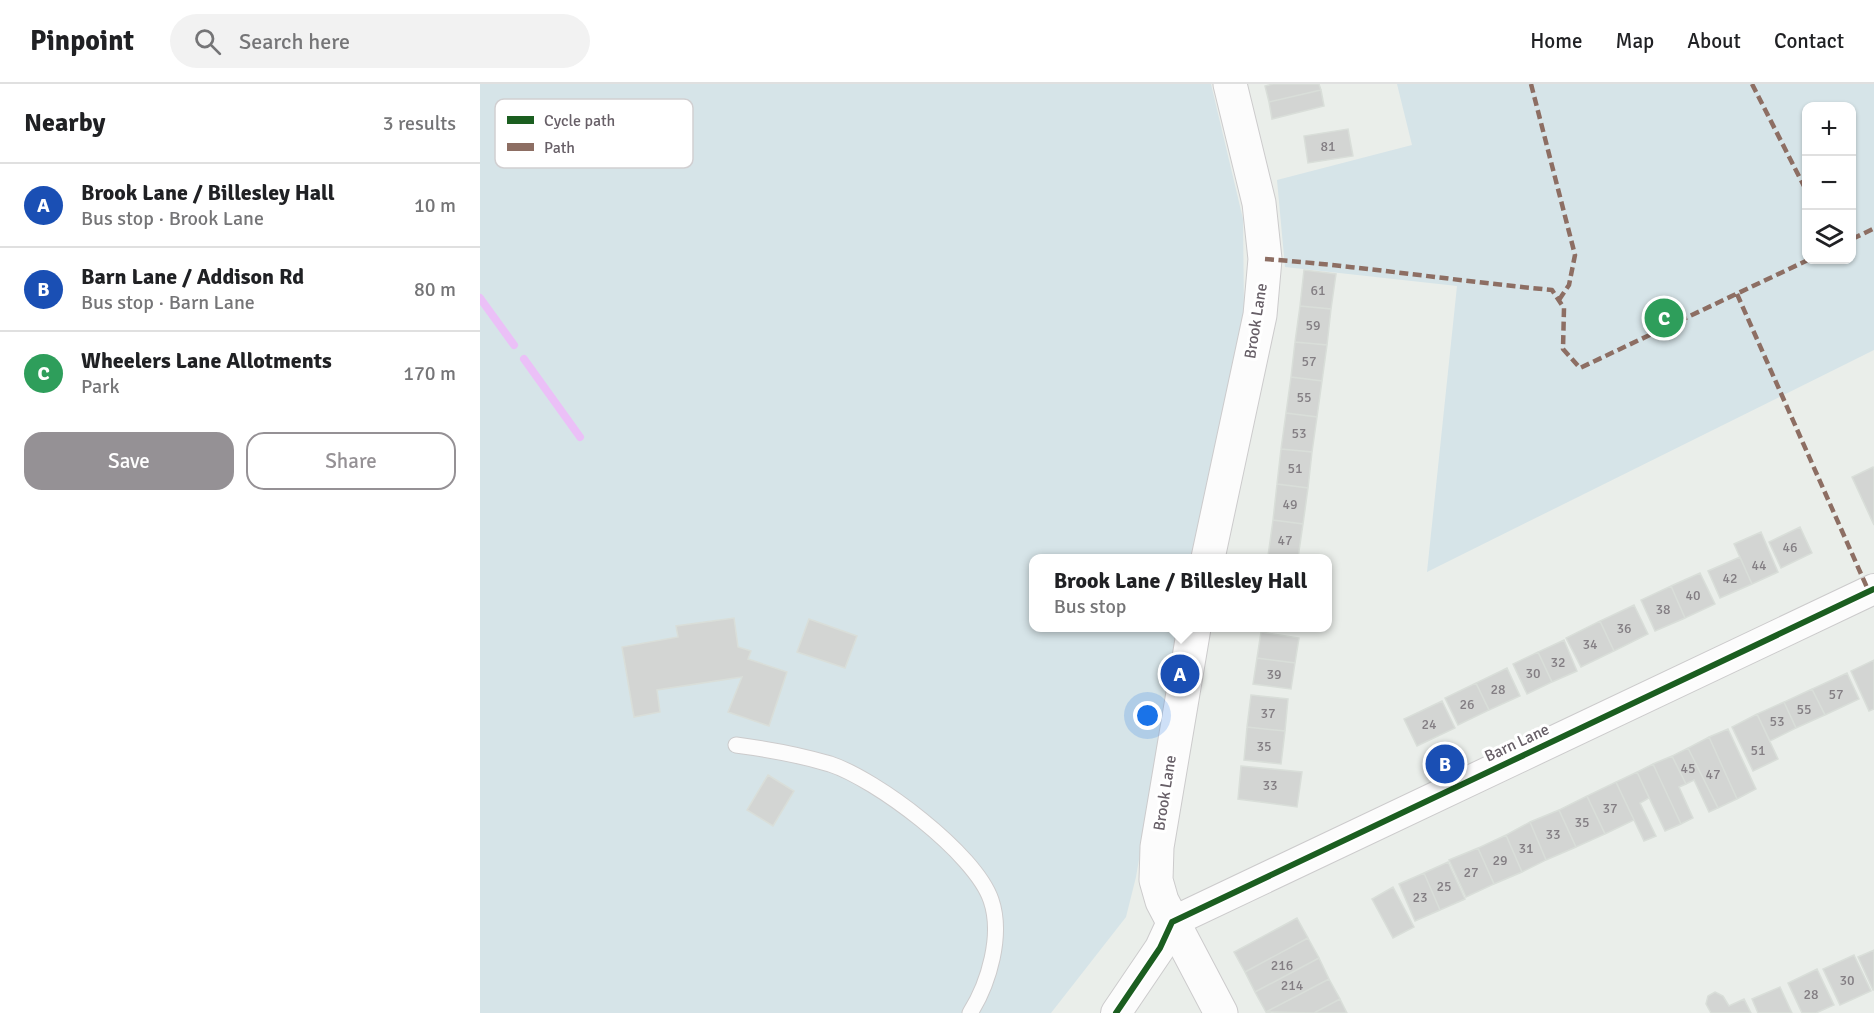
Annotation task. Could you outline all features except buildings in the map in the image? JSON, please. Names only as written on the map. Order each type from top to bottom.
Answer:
[{"type":"main road","name":"Brook Lane","points":[[1209,554],[1260,315],[1265,259],[1259,203],[1230,84]]},
{"type":"main road","name":"Brook Lane","points":[[1193,632],[1157,847],[1156,880],[1172,922],[1221,1013]]},
{"type":"street","name":"Barn Lane","points":[[1172,922],[1874,589]]},
{"type":"street","points":[[1116,1013],[1160,948],[1172,922]]},
{"type":"lane","points":[[736,745],[832,765],[884,792],[924,820],[971,869],[990,897],[994,913],[990,966],[982,994],[970,1013]]},
{"type":"shaded area","points":[[480,84],[1211,84],[1243,219],[1244,311],[1193,554],[1029,554],[1029,632],[1177,632],[1136,877],[1126,917],[1051,1013],[480,1013]]},
{"type":"shaded area","points":[[1397,84],[1874,84],[1874,350],[1427,572],[1457,286],[1285,267],[1277,180],[1412,145]]},
{"type":"waterway","points":[[480,298],[514,345]]},
{"type":"waterway","points":[[524,359],[580,437]]},
{"type":"marked path","points":[[1531,84],[1575,255],[1569,285],[1559,300]]},
{"type":"marked path","points":[[1752,84],[1802,182]]},
{"type":"marked path","points":[[1856,237],[1873,229]]},
{"type":"marked path","points":[[1265,259],[1552,290],[1564,308],[1563,349],[1580,368],[1802,263]]},
{"type":"marked path","points":[[1737,294],[1869,592]]},
{"type":"cycle path","points":[[1116,1013],[1160,948],[1172,922],[1874,589]]},
{"type":"place","name":"Wheelers Lane Allotments","points":[[1664,318]]},
{"type":"place","name":"Brook Lane / Billesley Hall","points":[[1180,674]]},
{"type":"place","name":"Barn Lane / Addison Rd","points":[[1445,764]]}]
